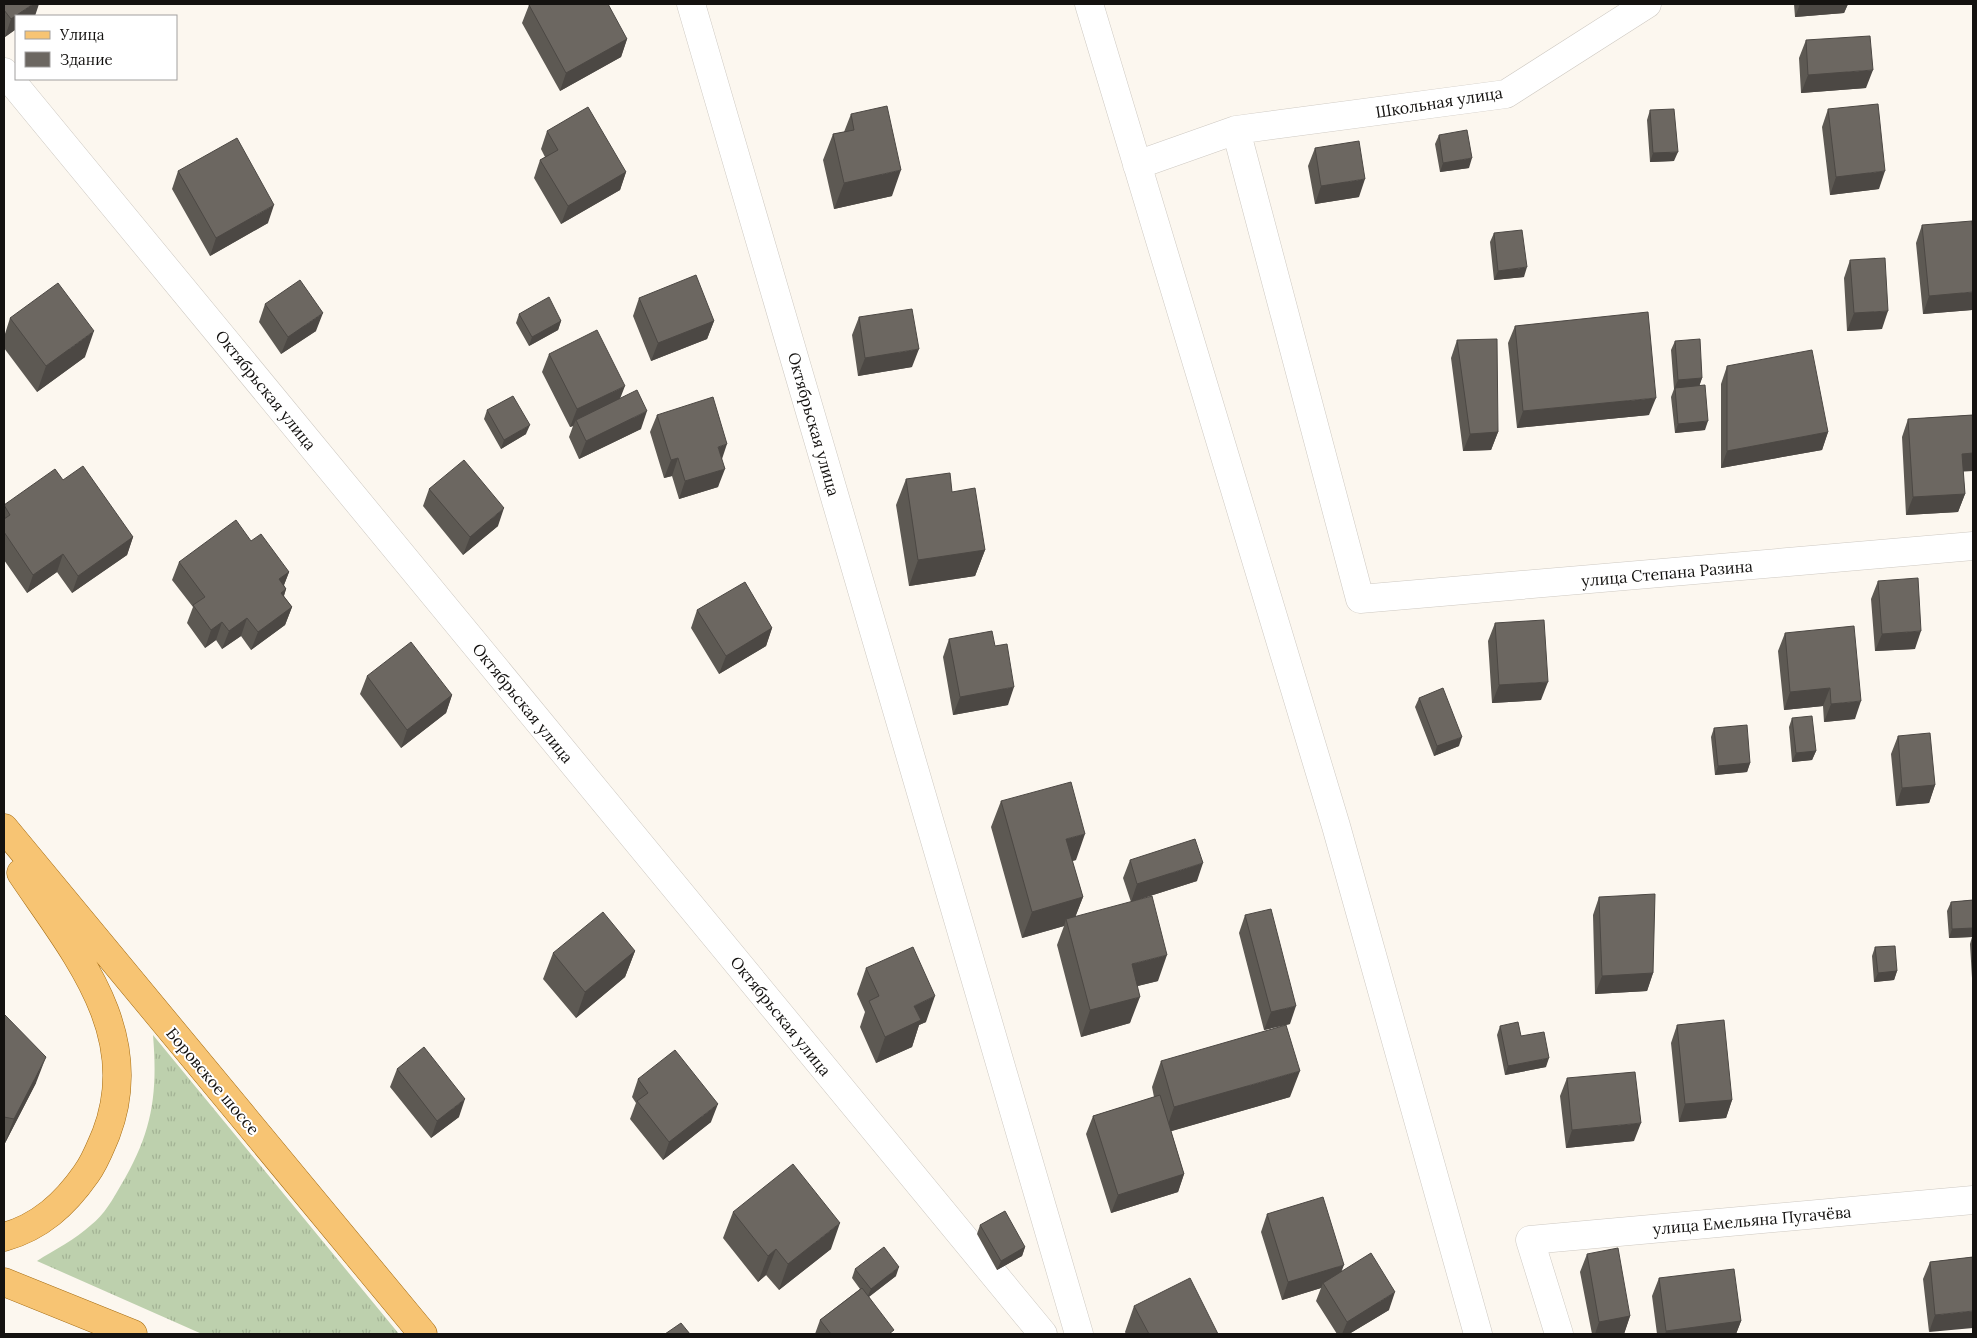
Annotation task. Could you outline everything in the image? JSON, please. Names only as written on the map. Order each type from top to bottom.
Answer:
[{"type":"main road","name":"Боровское шоссе","points":[[4,828],[423,1334]]},
{"type":"main road","points":[[4,847],[85,969],[98,993],[110,1022],[117,1054],[114,1107],[91,1167],[73,1192],[57,1209],[40,1222],[4,1237]]},
{"type":"main road","points":[[4,1282],[133,1334]]},
{"type":"street","name":"Октябрьская улица","points":[[692,4],[1079,1334]]},
{"type":"street","points":[[1089,4],[1336,826],[1478,1334]]},
{"type":"street","name":"Школьная улица","points":[[1136,164],[1236,130],[1506,94],[1647,4]]},
{"type":"street","name":"Октябрьская улица","points":[[4,72],[1043,1334]]},
{"type":"street","name":"улица Степана Разина","points":[[1236,130],[1360,599],[1973,546]]},
{"type":"street","name":"улица Емельяна Пугачёва","points":[[1559,1334],[1530,1240],[1973,1200]]},
{"type":"green space","points":[[153,1035],[399,1334],[202,1334],[37,1261],[72,1240],[96,1221],[111,1201],[131,1166],[140,1148],[150,1113],[154,1076]]},
{"type":"building","points":[[4,4],[33,4],[11,19],[4,10]]},
{"type":"building","points":[[608,4],[627,39],[566,73],[529,5]]},
{"type":"building","points":[[1870,36],[1873,70],[1808,75],[1806,40]]},
{"type":"building","points":[[1878,104],[1885,171],[1836,177],[1828,109]]},
{"type":"building","points":[[887,106],[901,170],[844,183],[833,134],[854,130],[851,114]]},
{"type":"building","points":[[588,107],[626,172],[568,206],[540,160],[558,150],[547,131]]},
{"type":"building","points":[[1674,109],[1678,152],[1653,153],[1650,110]]},
{"type":"building","points":[[1467,130],[1472,158],[1443,163],[1439,135]]},
{"type":"building","points":[[237,138],[274,205],[216,238],[178,171]]},
{"type":"building","points":[[1359,141],[1365,179],[1321,186],[1315,148]]},
{"type":"building","points":[[1972,221],[1973,292],[1929,296],[1922,225]]},
{"type":"building","points":[[1522,230],[1527,267],[1498,271],[1494,233]]},
{"type":"building","points":[[1885,258],[1888,311],[1854,313],[1850,260]]},
{"type":"building","points":[[696,275],[714,321],[658,343],[639,298]]},
{"type":"building","points":[[300,280],[323,313],[288,337],[265,304]]},
{"type":"building","points":[[58,283],[94,331],[46,366],[10,318]]},
{"type":"building","points":[[549,297],[561,321],[532,337],[519,314]]},
{"type":"building","points":[[912,309],[919,349],[865,358],[859,317]]},
{"type":"building","points":[[1648,312],[1656,398],[1523,411],[1515,326]]},
{"type":"building","points":[[597,330],[625,386],[577,409],[549,354]]},
{"type":"building","points":[[1497,339],[1498,432],[1470,434],[1457,340]]},
{"type":"building","points":[[1700,339],[1702,378],[1678,380],[1675,341]]},
{"type":"building","points":[[1812,350],[1828,432],[1727,451],[1727,366]]},
{"type":"building","points":[[1705,385],[1708,421],[1678,424],[1675,388]]},
{"type":"building","points":[[637,390],[647,411],[586,441],[576,420]]},
{"type":"building","points":[[513,396],[530,425],[504,440],[487,410]]},
{"type":"building","points":[[713,397],[727,444],[718,447],[725,469],[685,481],[678,458],[671,460],[657,415]]},
{"type":"building","points":[[1973,415],[1973,453],[1962,454],[1965,494],[1913,497],[1908,419]]},
{"type":"building","points":[[464,460],[504,508],[470,537],[429,489]]},
{"type":"building","points":[[83,466],[133,537],[78,576],[63,554],[33,575],[4,532],[4,519],[10,515],[4,505],[55,469],[63,480]]},
{"type":"building","points":[[950,473],[952,492],[975,488],[985,550],[918,560],[906,479]]},
{"type":"building","points":[[236,520],[251,541],[261,534],[289,572],[279,579],[286,589],[281,593],[292,607],[258,632],[247,618],[229,631],[222,622],[211,630],[193,605],[205,597],[179,562]]},
{"type":"building","points":[[1918,578],[1921,631],[1882,634],[1878,581]]},
{"type":"building","points":[[745,582],[772,628],[726,656],[697,610]]},
{"type":"building","points":[[1544,620],[1548,682],[1499,685],[1495,623]]},
{"type":"building","points":[[1854,626],[1861,701],[1831,704],[1830,688],[1790,692],[1785,633]]},
{"type":"building","points":[[992,631],[995,646],[1007,644],[1014,687],[960,697],[949,639]]},
{"type":"building","points":[[411,642],[452,695],[407,730],[367,676]]},
{"type":"building","points":[[1443,688],[1462,737],[1437,746],[1419,698]]},
{"type":"building","points":[[1812,716],[1816,751],[1796,753],[1792,718]]},
{"type":"building","points":[[1747,725],[1750,763],[1718,766],[1714,728]]},
{"type":"building","points":[[1930,733],[1935,785],[1902,788],[1898,736]]},
{"type":"building","points":[[1071,782],[1085,834],[1066,839],[1083,897],[1032,912],[1001,801]]},
{"type":"building","points":[[1195,839],[1203,863],[1137,884],[1130,860]]},
{"type":"building","points":[[1655,894],[1653,973],[1602,976],[1599,897]]},
{"type":"building","points":[[1152,896],[1167,955],[1132,964],[1140,997],[1090,1010],[1066,919]]},
{"type":"building","points":[[1973,900],[1973,928],[1952,929],[1951,902]]},
{"type":"building","points":[[1271,909],[1296,1006],[1271,1012],[1245,915]]},
{"type":"building","points":[[603,912],[635,951],[585,992],[553,953]]},
{"type":"building","points":[[1895,946],[1897,971],[1878,973],[1875,947]]},
{"type":"building","points":[[913,947],[935,996],[914,1006],[921,1020],[885,1037],[869,1001],[879,996],[866,968]]},
{"type":"building","points":[[4,1014],[46,1057],[14,1119],[4,1117]]},
{"type":"building","points":[[1724,1020],[1732,1100],[1685,1104],[1677,1025]]},
{"type":"building","points":[[1518,1022],[1521,1036],[1544,1032],[1549,1058],[1508,1066],[1500,1026]]},
{"type":"building","points":[[1286,1025],[1300,1071],[1174,1107],[1161,1061]]},
{"type":"building","points":[[424,1047],[465,1099],[437,1121],[397,1069]]},
{"type":"building","points":[[675,1050],[718,1104],[669,1142],[637,1101],[648,1093],[638,1079]]},
{"type":"building","points":[[1635,1072],[1641,1123],[1572,1130],[1567,1078]]},
{"type":"building","points":[[1160,1095],[1184,1174],[1118,1195],[1093,1116]]},
{"type":"building","points":[[793,1164],[840,1223],[788,1264],[776,1249],[768,1256],[733,1212]]},
{"type":"building","points":[[1323,1197],[1344,1265],[1288,1282],[1267,1214]]},
{"type":"building","points":[[1005,1211],[1025,1247],[1001,1261],[980,1225]]},
{"type":"building","points":[[884,1247],[899,1267],[871,1289],[855,1269]]},
{"type":"building","points":[[1618,1248],[1630,1316],[1599,1322],[1587,1254]]},
{"type":"building","points":[[1371,1253],[1395,1292],[1347,1322],[1323,1283]]},
{"type":"building","points":[[1973,1257],[1973,1311],[1935,1315],[1930,1262]]},
{"type":"building","points":[[1734,1269],[1741,1321],[1666,1331],[1659,1278]]},
{"type":"building","points":[[1190,1278],[1218,1334],[1149,1334],[1134,1306]]},
{"type":"building","points":[[862,1288],[894,1330],[889,1334],[831,1334],[820,1320]]},
{"type":"building","points":[[681,1323],[690,1334],[665,1334]]}]
